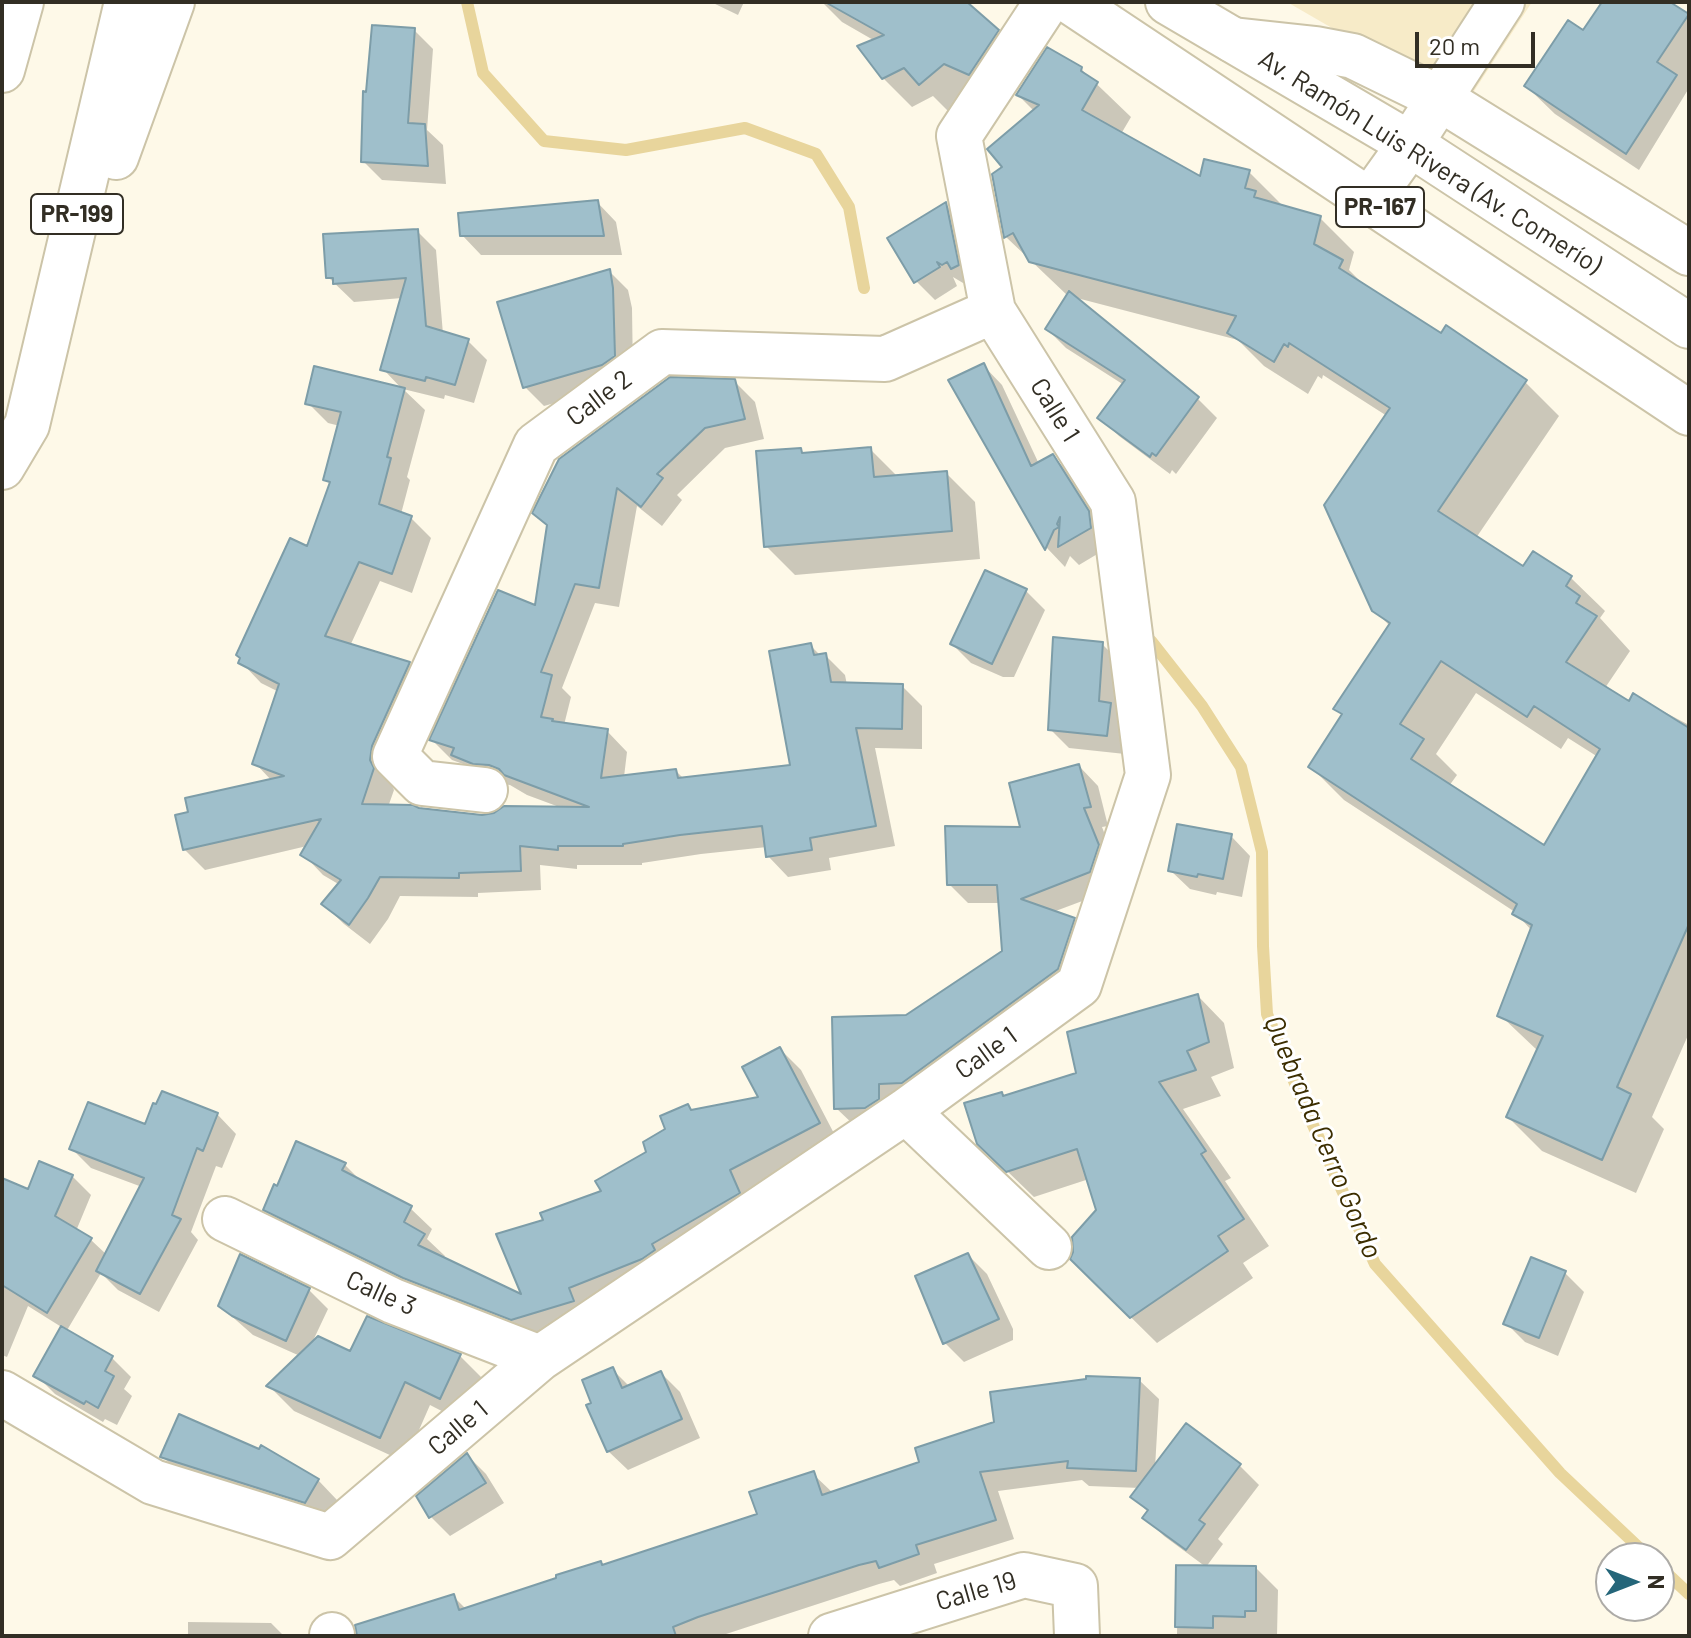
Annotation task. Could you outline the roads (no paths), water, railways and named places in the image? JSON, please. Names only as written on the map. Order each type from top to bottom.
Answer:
[{"type":"main road","points":[[2,70],[21,2]]},
{"type":"main road","name":"PR-199","points":[[2,467],[27,425],[127,2]]},
{"type":"main road","points":[[44,355],[172,2]]},
{"type":"main road","name":"Calle 1","points":[[2,1393],[153,1482],[330,1537],[540,1358],[906,1111],[1079,985],[1148,775],[1113,502],[993,311],[959,136],[1047,2]]},
{"type":"main road","name":"PR-167","points":[[1071,2],[1689,413]]},
{"type":"main road","name":"Av. Ramón Luis Rivera (Av. Comerío)","points":[[1168,2],[1410,144],[1689,326]]},
{"type":"main road","points":[[1370,200],[1502,2]]},
{"type":"main road","points":[[1233,40],[1353,56],[1439,98],[1689,253]]},
{"type":"main road","name":"Calle 2","points":[[485,790],[422,783],[395,756],[536,445],[662,352],[885,359],[993,311]]},
{"type":"main road","points":[[906,1111],[1049,1247]]},
{"type":"main road","name":"Calle 3","points":[[225,1219],[393,1301],[540,1358]]},
{"type":"main road","name":"Calle 19","points":[[831,1636],[1024,1575],[1075,1586],[1077,1636]]},
{"type":"waterway","name":"Quebrada Cerro Gordo","points":[[467,2],[483,73],[544,141],[626,150],[745,128],[816,154],[849,207],[864,288]]},
{"type":"waterway","name":"Quebrada Cerro Gordo","points":[[1151,641],[1202,706],[1241,767],[1262,852],[1267,1014],[1375,1264],[1560,1473],[1633,1542]]},
{"type":"waterway","name":"Quebrada Cerro Gordo","points":[[1675,1581],[1689,1594]]}]
